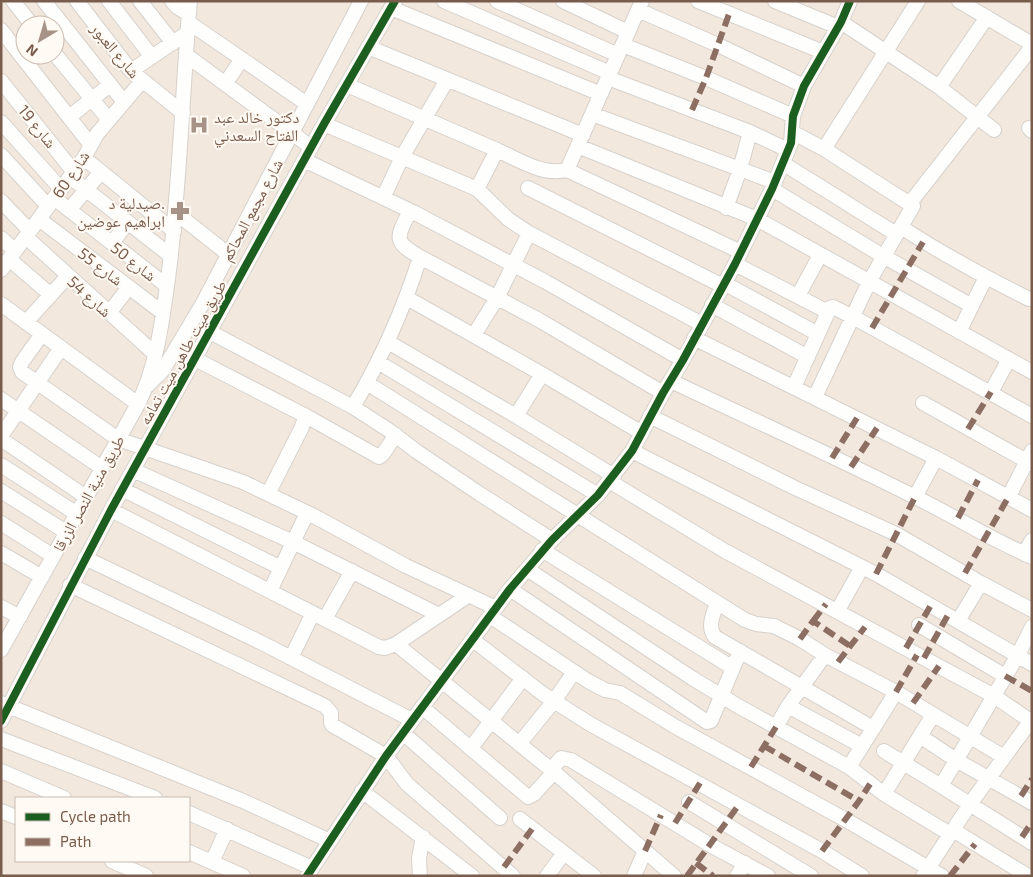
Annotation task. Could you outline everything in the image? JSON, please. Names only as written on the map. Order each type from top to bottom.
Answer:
[{"type":"street","points":[[13,1],[24,15]]},
{"type":"street","points":[[44,1],[124,102]]},
{"type":"street","name":"شارع العبور","points":[[77,1],[131,71],[182,112]]},
{"type":"street","points":[[109,1],[152,57]]},
{"type":"street","points":[[140,1],[173,43]]},
{"type":"street","points":[[172,1],[188,18],[306,104]]},
{"type":"street","name":"شارع مجمع المحاكم","points":[[146,386],[163,370],[202,303],[361,1]]},
{"type":"street","points":[[444,1],[609,76],[750,132],[788,150]]},
{"type":"street","points":[[497,1],[623,44],[793,116]]},
{"type":"street","points":[[563,1],[623,44]]},
{"type":"street","points":[[698,1],[823,52]]},
{"type":"street","points":[[775,1],[839,25],[887,52],[939,87],[994,130]]},
{"type":"street","points":[[190,813],[227,829],[309,874],[386,756],[510,589],[547,545],[598,495],[632,451],[738,258],[774,186],[784,164],[792,132],[793,116],[804,86],[839,25],[850,1]]},
{"type":"street","points":[[824,149],[918,1]]},
{"type":"street","points":[[815,397],[869,282],[912,206],[910,203],[1032,46],[959,1]]},
{"type":"street","points":[[393,4],[601,94]]},
{"type":"street","name":"طريق ميت طاهر, ميت تمامه","points":[[1,721],[4,704],[324,124],[393,4]]},
{"type":"street","points":[[567,170],[640,6],[804,86]]},
{"type":"street","points":[[939,87],[987,17]]},
{"type":"street","points":[[131,71],[173,43],[188,18]]},
{"type":"street","name":"طريق منية النصر الزرقا","points":[[2,648],[138,404],[146,386],[155,354],[163,313],[176,214],[188,18]]},
{"type":"street","points":[[1,30],[90,144]]},
{"type":"street","points":[[368,47],[447,80],[726,208],[757,219],[1032,372]]},
{"type":"street","points":[[186,55],[312,147]]},
{"type":"street","points":[[225,84],[242,59]]},
{"type":"street","points":[[64,65],[108,120]]},
{"type":"street","points":[[383,198],[402,157],[447,80]]},
{"type":"street","name":"شارع 19","points":[[1,81],[72,174],[86,189],[171,256]]},
{"type":"street","name":"شارع 60","points":[[6,264],[84,158],[90,144],[142,81]]},
{"type":"street","points":[[347,84],[544,170],[553,173],[567,170],[738,258],[798,296],[828,312]]},
{"type":"street","points":[[69,117],[110,85]]},
{"type":"street","points":[[592,114],[740,169],[774,186],[883,256],[972,306]]},
{"type":"street","points":[[1,122],[54,198]]},
{"type":"street","points":[[324,124],[477,189],[508,219],[529,233],[702,324]]},
{"type":"street","points":[[726,208],[740,169],[750,132]]},
{"type":"street","points":[[792,132],[824,149],[910,203]]},
{"type":"street","points":[[477,189],[497,150]]},
{"type":"street","points":[[1,155],[54,198]]},
{"type":"street","points":[[84,158],[174,231]]},
{"type":"street","points":[[304,160],[410,211],[514,265],[683,360]]},
{"type":"street","points":[[784,164],[898,231],[923,242],[1030,299]]},
{"type":"street","points":[[68,210],[101,172]]},
{"type":"street","points":[[528,188],[723,284],[818,334]]},
{"type":"street","name":"شارع 50","points":[[54,198],[167,286]]},
{"type":"street","points":[[1,201],[31,229]]},
{"type":"street","points":[[410,211],[400,231],[399,239],[403,246],[420,257],[539,320],[663,393]]},
{"type":"street","points":[[176,214],[228,254]]},
{"type":"street","points":[[112,243],[128,222]]},
{"type":"street","name":"شارع 54","points":[[31,229],[68,276],[155,354]]},
{"type":"street","name":"شارع 55","points":[[31,229],[129,287],[163,313]]},
{"type":"street","points":[[474,335],[497,298],[529,233]]},
{"type":"street","points":[[1,238],[6,264],[51,295]]},
{"type":"street","points":[[798,296],[820,255]]},
{"type":"street","points":[[353,407],[388,342],[407,298],[420,257]]},
{"type":"street","points":[[26,322],[68,276]]},
{"type":"street","points":[[959,332],[986,277]]},
{"type":"street","points":[[110,313],[129,287]]},
{"type":"street","points":[[407,298],[642,433]]},
{"type":"street","points":[[712,305],[808,357]]},
{"type":"street","points":[[2,306],[138,404]]},
{"type":"street","points":[[794,387],[828,312],[833,307],[1032,416]]},
{"type":"street","points":[[210,332],[353,407],[480,494],[547,545],[733,668]]},
{"type":"street","points":[[42,334],[22,362],[20,367],[23,374],[118,439],[242,482],[406,566],[470,595],[574,672],[606,690],[620,694],[685,732],[785,786],[926,872],[942,876]]},
{"type":"street","points":[[694,338],[936,458],[1032,510]]},
{"type":"street","points":[[388,342],[516,416],[725,550],[994,696],[1031,721],[970,804],[926,872]]},
{"type":"street","points":[[62,348],[1,438],[86,497]]},
{"type":"street","points":[[195,359],[306,416],[379,457],[396,435]]},
{"type":"street","points":[[991,392],[1009,359]]},
{"type":"street","points":[[378,362],[598,495]]},
{"type":"street","points":[[516,416],[542,374]]},
{"type":"street","points":[[671,381],[915,497],[1028,556],[1032,540]]},
{"type":"street","points":[[367,383],[717,603],[750,622],[774,626],[800,639],[825,655],[896,692],[1004,757]]},
{"type":"street","points":[[2,400],[102,468]]},
{"type":"street","points":[[923,403],[1030,458],[1009,496]]},
{"type":"street","points":[[268,494],[301,430],[306,416]]},
{"type":"street","points":[[650,416],[793,487],[896,534],[1032,610]]},
{"type":"street","points":[[632,451],[862,567],[1032,664]]},
{"type":"street","points":[[915,497],[936,458]]},
{"type":"street","points":[[1,465],[77,514]]},
{"type":"street","points":[[133,470],[293,542],[439,615]]},
{"type":"street","points":[[122,489],[281,568]]},
{"type":"street","points":[[1,491],[66,532]]},
{"type":"street","points":[[111,510],[379,647],[385,648],[396,644],[470,595]]},
{"type":"street","points":[[270,591],[307,514]]},
{"type":"street","points":[[1,523],[53,556]]},
{"type":"street","points":[[1,552],[42,577]]},
{"type":"street","points":[[85,558],[291,658],[412,720]]},
{"type":"street","points":[[838,610],[862,567]]},
{"type":"street","points":[[527,569],[722,696],[849,767],[884,794],[1028,876]]},
{"type":"street","points":[[291,658],[352,571]]},
{"type":"street","points":[[958,621],[981,583]]},
{"type":"street","points":[[70,585],[325,706],[331,713],[330,722],[332,725],[386,756],[407,784],[513,876]]},
{"type":"street","points":[[510,589],[707,722],[711,720],[740,651]]},
{"type":"street","points":[[717,603],[710,624],[711,632],[715,637],[873,728]]},
{"type":"street","points":[[1,607],[20,617]]},
{"type":"street","points":[[919,625],[1005,676]]},
{"type":"street","points":[[941,786],[1032,628]]},
{"type":"street","points":[[472,640],[554,701],[590,724],[822,851],[862,876]]},
{"type":"street","points":[[396,644],[552,771],[674,876]]},
{"type":"street","points":[[776,727],[788,706],[825,655]]},
{"type":"street","points":[[519,744],[554,701],[574,672]]},
{"type":"street","points":[[471,748],[523,678]]},
{"type":"street","points":[[849,767],[896,692]]},
{"type":"street","points":[[4,704],[243,801],[330,841]]},
{"type":"street","points":[[788,706],[862,746]]},
{"type":"street","points":[[422,707],[528,797],[534,794],[561,758],[571,760],[710,845],[768,876]]},
{"type":"street","points":[[884,794],[933,715]]},
{"type":"street","points":[[403,733],[500,818]]},
{"type":"street","points":[[920,736],[956,760],[1032,803]]},
{"type":"street","points":[[1,739],[152,797]]},
{"type":"street","points":[[884,751],[1032,843]]},
{"type":"street","points":[[1,771],[62,797]]},
{"type":"street","points":[[362,791],[472,876]]},
{"type":"street","points":[[689,802],[812,876]]},
{"type":"street","points":[[1,810],[15,817]]},
{"type":"street","points":[[520,820],[594,876]]},
{"type":"street","points":[[212,862],[227,829]]},
{"type":"street","points":[[420,876],[419,858],[423,838]]},
{"type":"street","points":[[634,876],[645,851]]},
{"type":"street","points":[[190,852],[243,876]]},
{"type":"street","points":[[547,876],[564,853]]},
{"type":"street","points":[[737,876],[745,863]]},
{"type":"street","points":[[128,864],[146,876]]},
{"type":"shaded area","points":[[1,1],[1032,1],[1032,876],[1,876]]},
{"type":"marked path","points":[[692,110],[706,78],[729,14]]},
{"type":"marked path","points":[[872,328],[923,242]]},
{"type":"marked path","points":[[968,429],[991,392]]},
{"type":"marked path","points":[[832,458],[857,418]]},
{"type":"marked path","points":[[851,467],[877,428]]},
{"type":"marked path","points":[[958,518],[978,480]]},
{"type":"marked path","points":[[965,573],[1009,496]]},
{"type":"marked path","points":[[876,574],[915,497]]},
{"type":"marked path","points":[[813,621],[826,604]]},
{"type":"marked path","points":[[906,648],[931,605]]},
{"type":"marked path","points":[[924,658],[948,615]]},
{"type":"marked path","points":[[800,639],[813,621],[850,646]]},
{"type":"marked path","points":[[838,662],[865,627]]},
{"type":"marked path","points":[[896,692],[917,655]]},
{"type":"marked path","points":[[913,703],[939,666]]},
{"type":"marked path","points":[[1005,676],[1032,691]]},
{"type":"marked path","points":[[751,767],[776,727]]},
{"type":"marked path","points":[[764,746],[859,801]]},
{"type":"marked path","points":[[1021,796],[1032,779]]},
{"type":"marked path","points":[[675,823],[700,783]]},
{"type":"marked path","points":[[822,851],[870,784]]},
{"type":"marked path","points":[[687,876],[738,806]]},
{"type":"marked path","points":[[645,851],[661,815]]},
{"type":"marked path","points":[[1022,837],[1032,822]]},
{"type":"marked path","points":[[504,867],[532,829]]},
{"type":"marked path","points":[[950,876],[975,844]]},
{"type":"marked path","points":[[696,863],[713,876]]},
{"type":"cycle path","points":[[1,721],[111,510],[324,124],[395,1]]},
{"type":"cycle path","points":[[307,876],[386,756],[510,589],[552,540],[598,495],[632,451],[735,264],[772,189],[791,143],[793,116],[804,86],[841,22],[850,1]]},
{"type":"place","name":"دكتور خالد عبد الفتاح السعدني","points":[[199,125]]},
{"type":"place","name":"صيدلية د. ابراهيم عوضين","points":[[180,211]]}]
